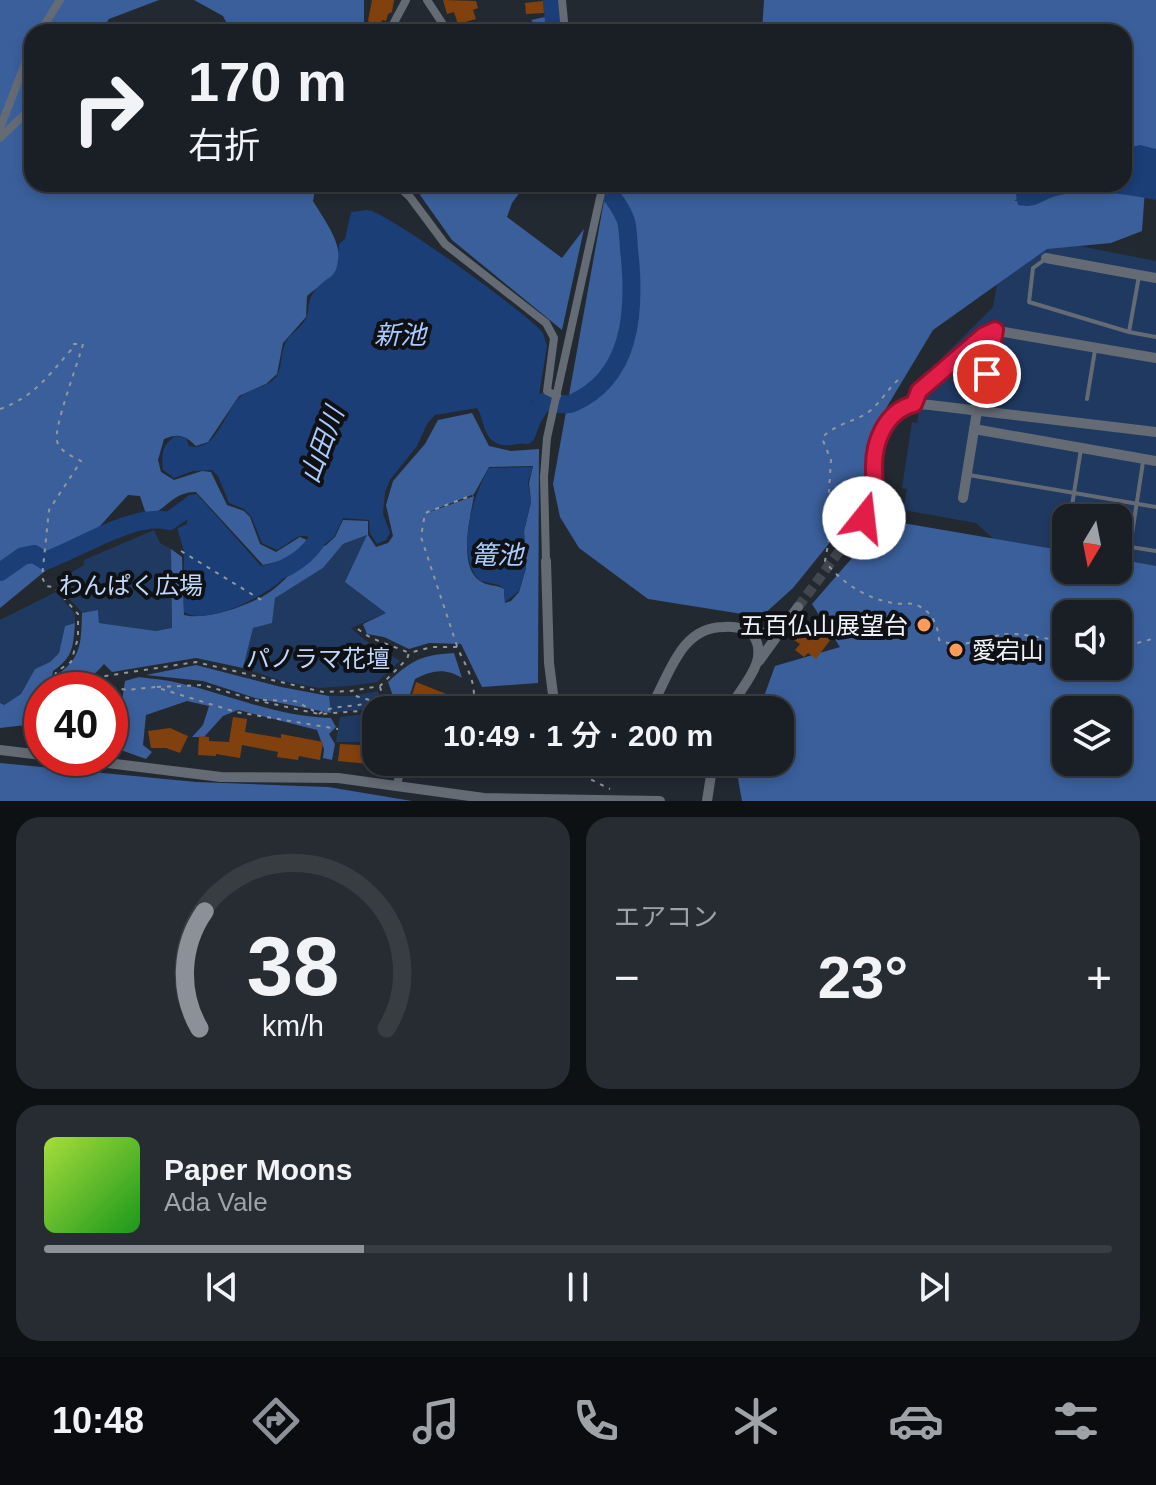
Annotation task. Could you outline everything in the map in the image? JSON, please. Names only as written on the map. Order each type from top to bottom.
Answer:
[{"type":"street","points":[[45,24],[60,0]]},
{"type":"street","points":[[393,24],[406,0]]},
{"type":"street","points":[[427,0],[443,24]]},
{"type":"street","points":[[562,0],[564,24]]},
{"type":"street","points":[[0,128],[24,66]]},
{"type":"street","points":[[0,138],[24,115]]},
{"type":"street","points":[[405,192],[445,244],[546,323],[554,338],[547,391],[557,396]]},
{"type":"street","points":[[553,696],[549,663],[545,461],[601,192]]},
{"type":"street","points":[[1046,258],[1156,278]]},
{"type":"street","points":[[914,404],[919,391],[984,335],[995,330],[1156,358]]},
{"type":"street","points":[[864,518],[875,501],[874,459],[880,437],[895,412],[914,404],[1156,432]]},
{"type":"street","points":[[963,498],[977,411]]},
{"type":"street","points":[[974,429],[1156,461]]},
{"type":"street","points":[[738,696],[798,607]]},
{"type":"street","points":[[656,696],[677,654],[687,642],[714,627],[775,632],[785,625]]},
{"type":"street","points":[[742,629],[756,639],[758,663]]},
{"type":"street","points":[[0,750],[24,753]]},
{"type":"street","points":[[128,766],[221,777],[338,778],[484,798],[660,801]]},
{"type":"street","points":[[397,784],[399,776]]},
{"type":"street","points":[[707,801],[711,776]]},
{"type":"lane","points":[[1046,258],[1033,268],[1029,302],[1156,337]]},
{"type":"lane","points":[[1129,332],[1139,275]]},
{"type":"lane","points":[[983,396],[995,330]]},
{"type":"lane","points":[[1087,399],[1095,348]]},
{"type":"lane","points":[[1072,504],[1081,448]]},
{"type":"lane","points":[[1132,533],[1143,459]]},
{"type":"lane","points":[[967,474],[1156,507]]},
{"type":"lane","points":[[1132,547],[1156,551]]},
{"type":"path","points":[[0,409],[21,402],[39,387],[73,344],[83,344],[58,419],[56,439],[62,450],[81,461],[49,510],[42,577],[46,586],[54,587],[78,614],[78,638],[71,662],[56,672]]},
{"type":"path","points":[[898,380],[869,412],[822,438],[831,460],[828,506],[832,523],[825,561],[833,572],[859,591],[892,603],[916,604],[935,620],[939,640],[948,644],[964,646],[1013,634],[1052,639]]},
{"type":"path","points":[[473,495],[425,513],[421,537],[457,647],[472,681],[474,696]]},
{"type":"path","points":[[181,551],[263,601]]},
{"type":"path","points":[[358,629],[368,638],[386,642],[409,653],[432,647],[457,647]]},
{"type":"path","points":[[1132,644],[1156,638]]},
{"type":"path","points":[[128,673],[196,662],[323,692],[351,691],[380,686],[407,659],[409,653]]},
{"type":"path","points":[[128,690],[203,685],[319,714],[362,711]]},
{"type":"path","points":[[380,686],[383,696]]},
{"type":"path","points":[[155,687],[236,712],[338,729]]},
{"type":"path","points":[[319,714],[326,709],[373,701],[352,695],[351,691]]},
{"type":"path","points":[[255,700],[295,701],[319,714]]},
{"type":"path","points":[[588,776],[611,790]]},
{"type":"green space","points":[[1033,237],[1156,261],[1156,575],[1132,571],[1132,504],[1052,504],[1052,559],[1008,552],[976,523],[903,510],[907,489],[902,488],[912,422],[917,423],[925,375],[993,307],[1001,261]]},
{"type":"green space","name":"わんぱく広場","points":[[154,530],[160,543],[171,549],[172,629],[156,631],[99,623],[98,611],[82,613],[55,582],[84,565],[84,560]]},
{"type":"green space","name":"パノラマ花壇","points":[[368,535],[386,613],[351,628],[400,661],[377,682],[319,688],[282,681],[243,668],[253,628],[272,622],[274,598],[323,568],[343,544]]},
{"type":"green space","points":[[56,592],[75,614],[75,623],[65,626],[59,653],[33,672],[24,672],[21,694],[4,705],[0,703],[0,620]]},
{"type":"green space","points":[[378,691],[380,696],[362,696],[362,709],[331,713],[329,696],[354,696]]},
{"type":"green space","points":[[362,715],[362,742],[336,742],[340,717]]},
{"type":"shaded area","points":[[0,0],[159,0],[109,19],[106,24],[24,24],[24,192],[315,192],[313,201],[334,237],[339,258],[330,279],[307,296],[306,317],[283,343],[277,374],[266,384],[239,396],[208,442],[196,446],[181,436],[169,437],[164,439],[158,460],[161,472],[174,480],[202,471],[211,472],[227,505],[244,511],[250,517],[260,544],[276,552],[300,537],[311,542],[295,555],[263,565],[196,492],[182,494],[147,517],[140,496],[128,495],[100,526],[0,608]]},
{"type":"shaded area","points":[[194,0],[364,0],[364,24],[227,24],[223,16]]},
{"type":"shaded area","points":[[764,0],[1156,0],[1156,156],[1132,154],[1132,24],[762,24]]},
{"type":"shaded area","points":[[548,7],[557,7],[558,24],[534,24],[531,20],[545,17]]},
{"type":"shaded area","points":[[1132,189],[1145,189],[1142,231],[1111,243],[1047,249],[933,330],[876,425],[857,509],[793,588],[761,617],[648,599],[579,548],[560,517],[553,484],[606,192],[1028,192],[1014,201],[1062,192],[1132,192]]},
{"type":"shaded area","points":[[422,192],[520,192],[507,217],[562,258],[584,229],[562,330],[452,240],[420,195]]},
{"type":"shaded area","points":[[472,413],[489,446],[511,451],[539,449],[538,683],[482,687],[461,644],[429,643],[409,649],[384,637],[367,634],[363,624],[386,613],[345,582],[367,535],[343,544],[323,568],[275,598],[272,623],[253,628],[243,668],[196,658],[112,672],[104,664],[96,672],[61,672],[72,662],[79,648],[82,613],[98,610],[99,623],[156,631],[172,628],[171,549],[182,557],[184,615],[205,616],[230,610],[266,595],[286,579],[318,544],[325,546],[335,537],[343,520],[368,521],[368,535],[376,547],[388,543],[393,536],[386,505],[393,481],[425,444],[438,420]],"holes":[[[533,466],[529,483],[531,502],[524,531],[526,568],[519,592],[505,603],[504,589],[480,581],[469,565],[467,542],[474,496],[424,514],[474,494],[489,467]]]},
{"type":"shaded area","points":[[885,520],[1052,549],[1052,584],[1132,584],[1132,562],[1156,566],[1156,801],[742,801],[738,776],[794,776],[794,696],[764,696],[775,666],[840,647],[812,604]]},
{"type":"shaded area","points":[[75,623],[71,651],[65,661],[53,672],[33,672],[59,653],[65,626]]},
{"type":"shaded area","points":[[454,653],[462,678],[439,671],[415,679],[410,696],[393,696],[388,682],[404,668],[433,655]]},
{"type":"shaded area","points":[[196,665],[329,696],[331,713],[255,698],[203,681],[146,675]]},
{"type":"shaded area","points":[[139,677],[178,683],[293,714],[331,718],[336,727],[329,734],[335,744],[332,760],[323,758],[324,749],[317,730],[238,710],[223,716],[204,737],[192,737],[203,725],[209,706],[187,701],[146,715],[143,745],[152,752],[146,759],[128,753],[128,680]]},
{"type":"shaded area","points":[[24,689],[24,725],[0,728],[0,703],[4,705]]},
{"type":"shaded area","points":[[0,763],[24,765],[24,776],[128,775],[196,782],[328,787],[412,801],[0,801]]},
{"type":"water","points":[[1140,145],[1156,149],[1156,200],[1096,192],[1132,192],[1132,147]]},
{"type":"water","points":[[1015,192],[1083,192],[1060,195],[1031,206],[1018,205]]},
{"type":"water","name":"新池","points":[[368,210],[402,228],[458,266],[543,333],[547,346],[539,395],[536,401],[532,401],[523,426],[536,434],[533,441],[498,444],[488,435],[477,408],[435,415],[385,492],[383,514],[390,533],[386,540],[377,544],[370,533],[369,520],[343,518],[334,537],[324,545],[309,537],[299,536],[277,550],[262,543],[251,516],[244,509],[229,503],[218,476],[212,470],[193,471],[174,478],[163,470],[164,450],[176,436],[186,438],[189,446],[206,444],[239,398],[276,377],[284,346],[304,321],[310,298],[335,272],[339,244],[345,239],[351,212]]},
{"type":"water","name":"篭池","points":[[533,467],[528,482],[531,502],[524,531],[526,568],[519,591],[505,602],[504,589],[480,581],[472,570],[467,541],[472,509],[489,468]]},
{"type":"water","points":[[197,494],[262,567],[274,566],[282,580],[235,608],[206,616],[184,612],[184,551],[178,528],[187,524],[188,518],[183,515],[172,525],[167,523],[166,514],[189,495]]},
{"type":"building","points":[[372,0],[394,0],[392,12],[386,21],[372,24],[368,21]]},
{"type":"building","points":[[443,0],[476,1],[478,8],[473,10],[476,19],[458,24],[454,12],[447,14]]},
{"type":"building","points":[[543,1],[544,13],[526,14],[525,3]]},
{"type":"building","points":[[808,622],[831,639],[816,659],[808,653],[804,657],[795,650],[800,644],[794,640]]},
{"type":"building","points":[[416,682],[451,696],[412,696]]},
{"type":"building","points":[[233,717],[247,719],[245,732],[281,738],[281,734],[323,742],[320,760],[299,756],[298,760],[277,757],[278,752],[242,745],[240,758],[198,755],[199,736],[209,737],[209,741],[229,742]]},
{"type":"building","points":[[170,728],[188,736],[180,753],[166,748],[151,748],[148,731]]},
{"type":"building","points":[[340,744],[362,745],[362,763],[338,761]]},
{"type":"waterway","name":"山田川","points":[[552,0],[554,24]]},
{"type":"waterway","name":"山田川","points":[[511,424],[526,435],[543,402],[573,403],[592,392],[618,360],[629,321],[631,279],[626,221],[608,192]]},
{"type":"waterway","name":"山田川","points":[[0,572],[23,556],[34,554],[45,561],[123,527],[155,520],[169,521],[185,510]]},
{"type":"waterway","name":"山田川","points":[[255,575],[281,570],[304,555],[316,542],[324,517]]},
{"type":"tunnel","points":[[798,607],[864,518]]},
{"type":"place","name":"五百仏山展望台","points":[[924,625]]},
{"type":"place","name":"愛宕山","points":[[956,650]]},
{"type":"route","points":[[864,518],[875,501],[874,459],[877,444],[895,412],[914,404],[919,391],[984,335],[995,330],[987,374]]}]
